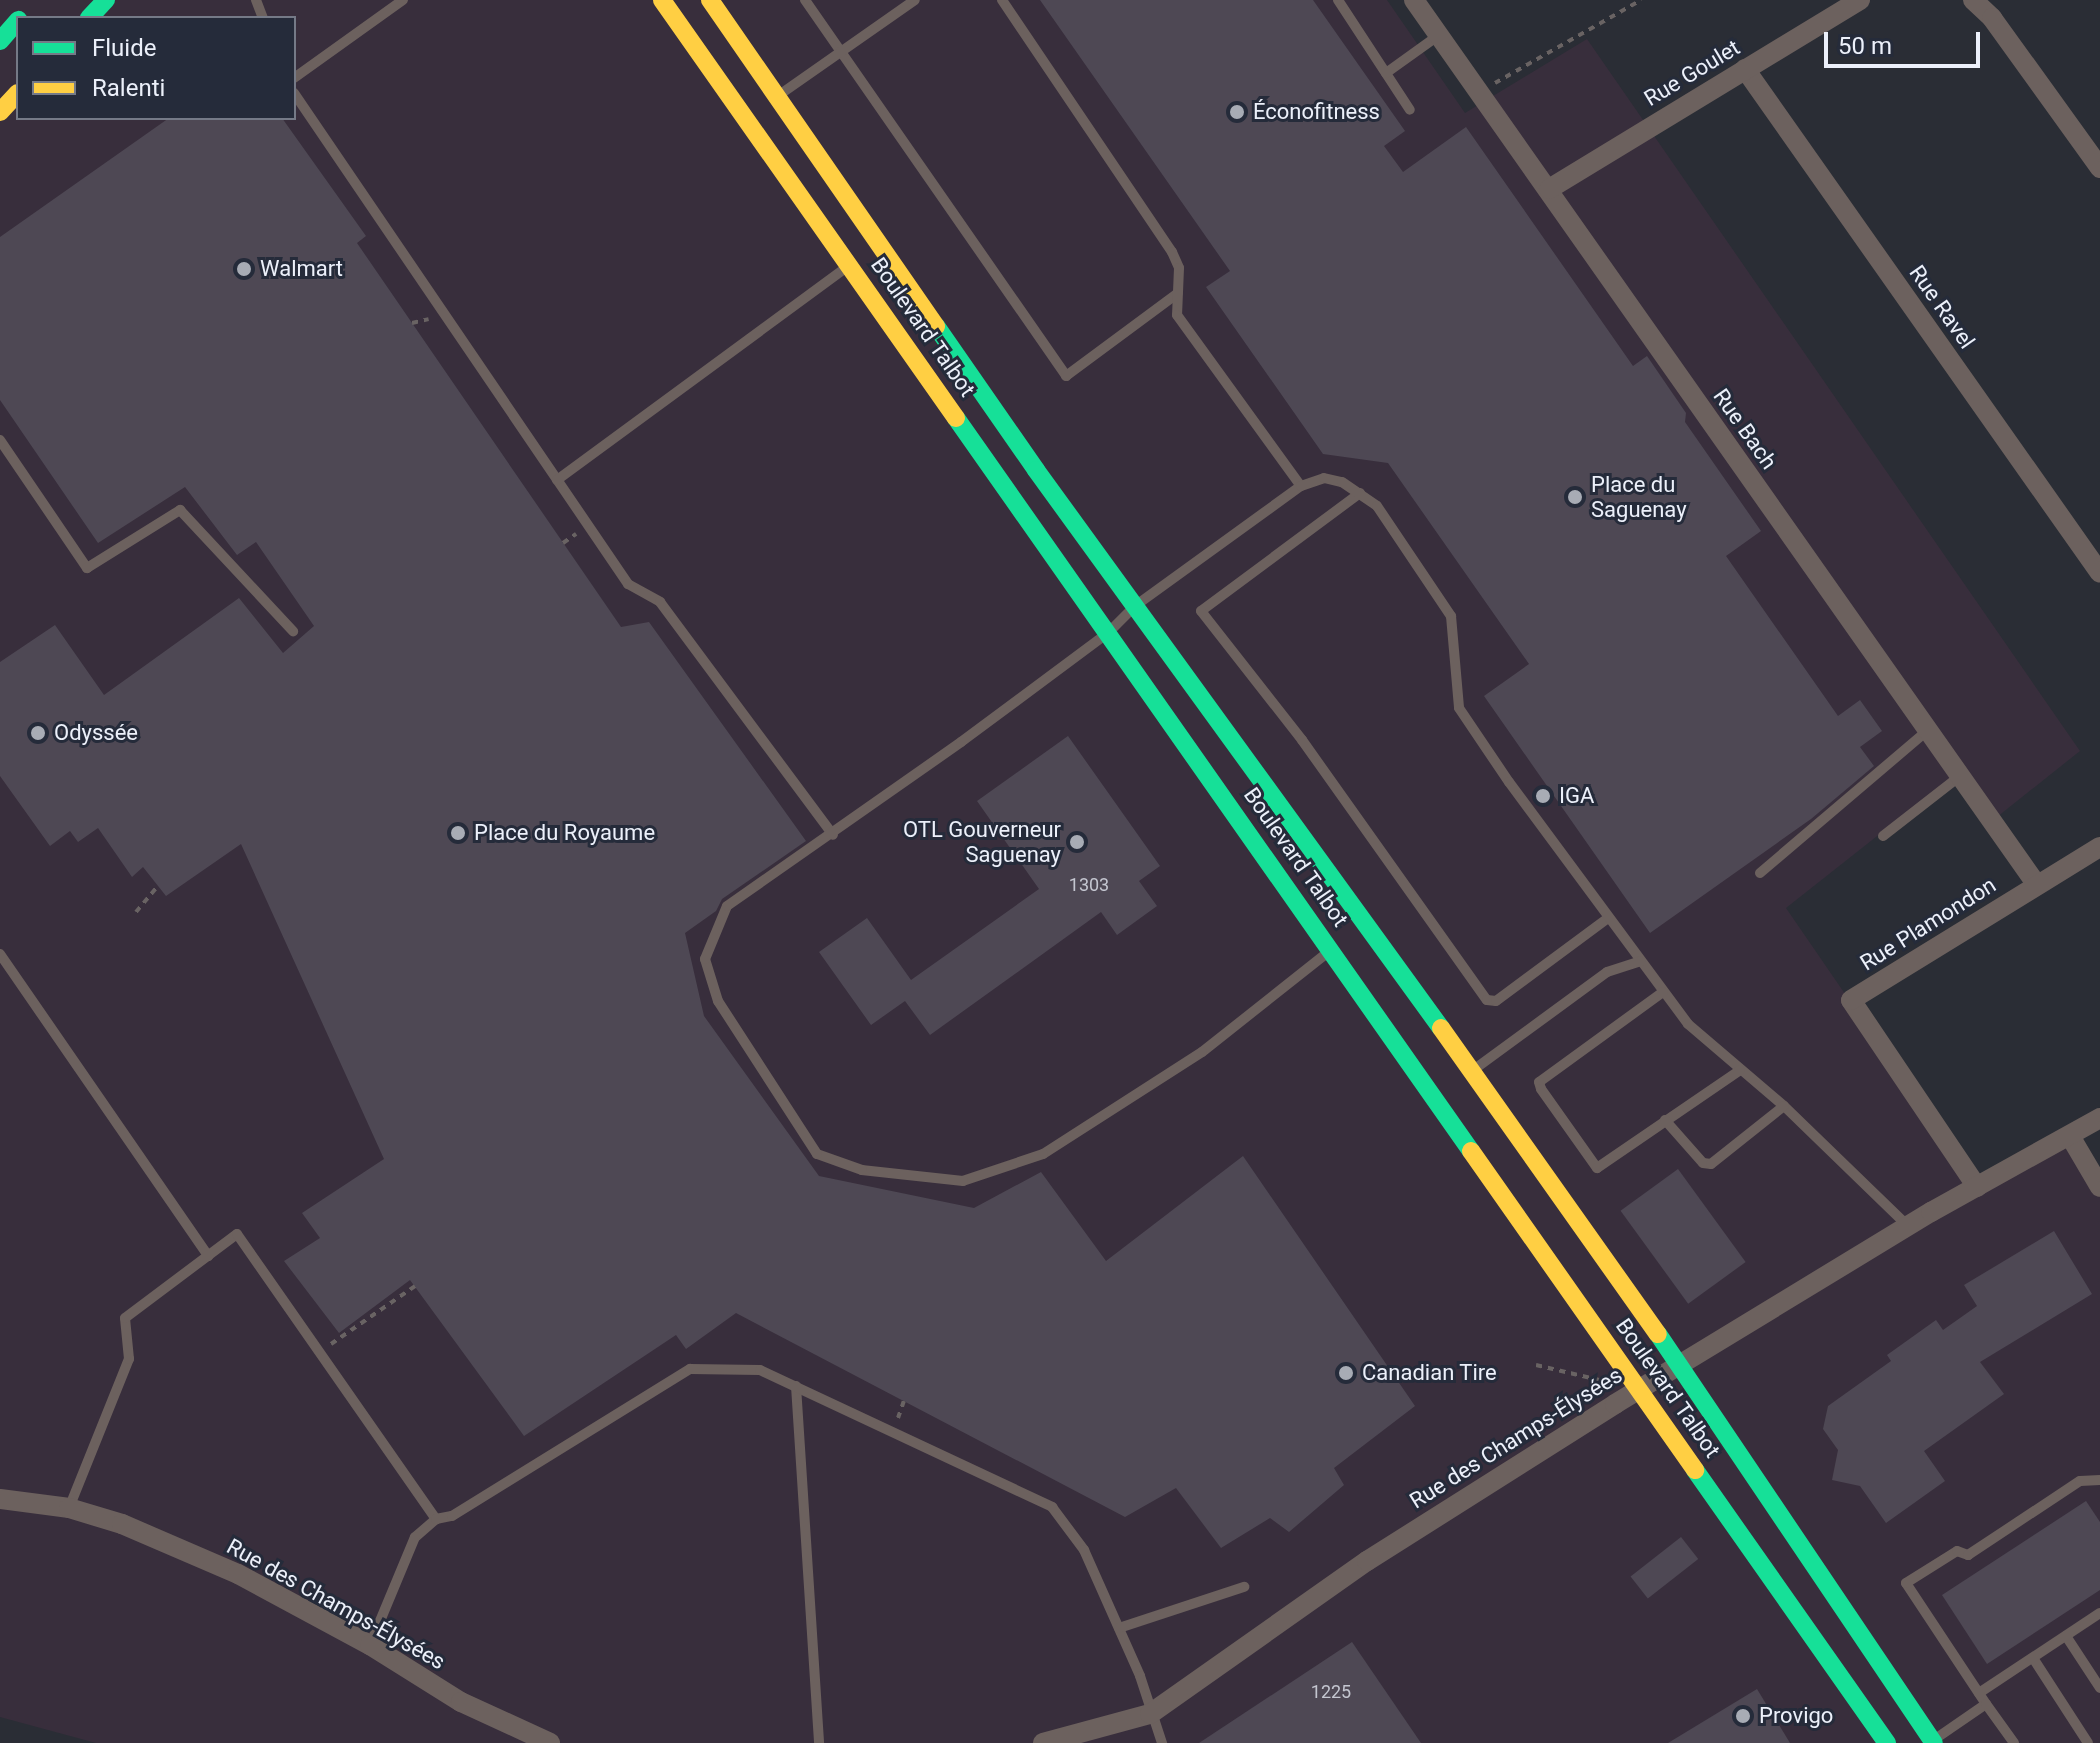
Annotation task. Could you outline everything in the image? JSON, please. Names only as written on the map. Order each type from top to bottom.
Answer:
[{"type":"main road","points":[[91,16],[106,0]]},
{"type":"main road","name":"Boulevard Talbot","points":[[662,0],[1887,1743]]},
{"type":"main road","name":"Boulevard Talbot","points":[[710,0],[1036,470],[1472,1071],[1679,1364],[1934,1742]]},
{"type":"main road","points":[[0,41],[16,23]]},
{"type":"main road","points":[[0,112],[16,95]]},
{"type":"street","name":"Rue Bach","points":[[1414,0],[2037,885]]},
{"type":"street","name":"Rue Goulet","points":[[1549,189],[1860,0]]},
{"type":"street","points":[[1973,0],[1992,18],[2100,168]]},
{"type":"street","name":"Rue Ravel","points":[[1745,69],[2100,573]]},
{"type":"street","name":"Rue Plamondon","points":[[1977,1187],[1851,1000],[2100,847]]},
{"type":"street","name":"Rue des Champs-Élysées","points":[[1043,1743],[1150,1714],[1367,1561],[1639,1389],[1908,1226],[2100,1118]]},
{"type":"street","points":[[2070,1136],[2100,1187]]},
{"type":"street","name":"Rue des Champs-Élysées","points":[[0,1499],[69,1508],[122,1524],[238,1574],[370,1645],[461,1702],[550,1743]]},
{"type":"lane","points":[[296,77],[403,0]]},
{"type":"lane","points":[[805,0],[1066,376],[1178,293]]},
{"type":"lane","points":[[777,97],[915,0]]},
{"type":"lane","points":[[1002,0],[1172,252],[1179,268],[1177,315],[1301,486]]},
{"type":"lane","points":[[1338,0],[1410,110]]},
{"type":"lane","points":[[1386,73],[1439,35]]},
{"type":"lane","points":[[296,96],[628,584],[660,602],[833,835]]},
{"type":"lane","points":[[557,480],[850,265]]},
{"type":"lane","points":[[0,440],[87,568],[180,510],[293,631]]},
{"type":"lane","points":[[1331,949],[1202,1052],[1043,1154],[963,1181],[862,1170],[817,1154],[718,1001],[705,959],[727,906],[833,835],[1109,632],[1135,606],[1301,486],[1324,478],[1342,482],[1377,506],[1451,616],[1459,708],[1663,992],[1688,1024],[1784,1106],[1908,1226]]},
{"type":"lane","points":[[1360,493],[1201,611],[1302,740],[1487,1000],[1496,1001],[1608,918]]},
{"type":"lane","points":[[1760,873],[1928,730]]},
{"type":"lane","points":[[1883,836],[1960,776]]},
{"type":"lane","points":[[0,954],[208,1256]]},
{"type":"lane","points":[[1472,1071],[1607,972],[1640,961]]},
{"type":"lane","points":[[1663,992],[1539,1082],[1597,1168],[1740,1070]]},
{"type":"lane","points":[[1665,1120],[1703,1163],[1711,1164],[1784,1106]]},
{"type":"lane","points":[[69,1508],[129,1359],[125,1318],[237,1234],[436,1519]]},
{"type":"lane","points":[[370,1645],[415,1537],[436,1519],[452,1516],[690,1369],[760,1370],[1052,1507],[1084,1550],[1140,1676],[1162,1743]]},
{"type":"lane","points":[[796,1386],[819,1743]]},
{"type":"lane","points":[[2014,1743],[1906,1583],[1957,1551],[1968,1555],[2080,1481],[2100,1480]]},
{"type":"lane","points":[[1119,1628],[1244,1587]]},
{"type":"lane","points":[[1979,1693],[2100,1613]]},
{"type":"lane","points":[[2066,1636],[2100,1688]]},
{"type":"lane","points":[[2033,1658],[2088,1743]]},
{"type":"lane","points":[[1934,1742],[1986,1704]]},
{"type":"path","points":[[1479,92],[1641,0]]},
{"type":"path","points":[[136,912],[158,886]]},
{"type":"path","points":[[320,1351],[415,1286]]},
{"type":"path","points":[[1536,1365],[1603,1381]]},
{"type":"shaded area","points":[[0,0],[1387,0],[1465,113],[1587,39],[2080,751],[1992,821],[1957,773],[1786,908],[1977,1186],[2070,1136],[2100,1187],[2100,1743],[96,1743],[0,1717]]},
{"type":"building","name":"Place du Saguenay","points":[[1040,0],[1313,0],[1405,131],[1384,146],[1403,172],[1466,127],[1633,366],[1647,356],[1686,413],[1685,422],[1761,531],[1726,556],[1838,716],[1860,700],[1882,731],[1860,747],[1874,766],[1811,819],[1650,933],[1484,696],[1529,664],[1388,463],[1323,454],[1206,287],[1230,271]]},
{"type":"building","name":"Place du Royaume","points":[[166,120],[283,120],[366,236],[357,243],[621,627],[649,622],[806,841],[722,899],[716,911],[685,933],[704,1016],[819,1176],[974,1208],[1041,1172],[1106,1261],[1243,1156],[1415,1406],[1334,1468],[1344,1485],[1289,1532],[1270,1518],[1221,1548],[1176,1488],[1125,1517],[736,1313],[686,1349],[676,1335],[524,1436],[410,1280],[339,1333],[284,1261],[320,1238],[302,1213],[384,1159],[241,844],[166,896],[143,867],[132,877],[98,828],[78,842],[70,831],[50,846],[0,776],[0,662],[55,625],[104,695],[239,598],[283,653],[314,626],[256,542],[237,555],[185,487],[98,543],[0,400],[0,237]]},
{"type":"building","points":[[1068,736],[1160,866],[1139,881],[1157,906],[1117,935],[1101,912],[930,1035],[905,1001],[871,1025],[819,952],[867,918],[911,980],[1039,889],[977,801]]},
{"type":"building","points":[[1678,1169],[1746,1262],[1688,1304],[1621,1211]]},
{"type":"building","points":[[2054,1231],[2092,1294],[1980,1362],[2004,1394],[1924,1451],[1945,1481],[1886,1523],[1860,1486],[1832,1480],[1838,1450],[1823,1429],[1828,1406],[1891,1361],[1887,1355],[1936,1320],[1943,1330],[1977,1306],[1964,1285]]},
{"type":"building","points":[[2086,1501],[2100,1522],[2100,1590],[1987,1664],[1942,1595]]},
{"type":"building","points":[[1681,1537],[1698,1559],[1648,1598],[1631,1576]]},
{"type":"building","points":[[1352,1642],[1421,1743],[1199,1743]]},
{"type":"building","name":"Provigo","points":[[1757,1689],[1790,1743],[1668,1743]]},
{"type":"traffic: fast","points":[[91,16],[106,0]]},
{"type":"traffic: fast","points":[[0,41],[16,22]]},
{"type":"traffic: fast","points":[[936,326],[1036,470],[1441,1028]]},
{"type":"traffic: fast","points":[[956,418],[1471,1151]]},
{"type":"traffic: fast","points":[[1658,1334],[1934,1743]]},
{"type":"traffic: fast","points":[[1695,1470],[1887,1743]]},
{"type":"traffic: slow","points":[[662,0],[956,418]]},
{"type":"traffic: slow","points":[[710,0],[936,326]]},
{"type":"traffic: slow","points":[[0,112],[16,95]]},
{"type":"traffic: slow","points":[[1441,1028],[1658,1334]]},
{"type":"traffic: slow","points":[[1471,1151],[1695,1470]]},
{"type":"place","name":"Éconofitness","points":[[1237,112]]},
{"type":"place","name":"Walmart","points":[[244,269]]},
{"type":"place","name":"Place du Saguenay","points":[[1575,497]]},
{"type":"place","name":"Odyssée","points":[[38,733]]},
{"type":"place","name":"IGA","points":[[1543,796]]},
{"type":"place","name":"Place du Royaume","points":[[458,833]]},
{"type":"place","name":"OTL Gouverneur Saguenay","points":[[1077,842]]},
{"type":"place","name":"Canadian Tire","points":[[1346,1373]]},
{"type":"place","name":"Provigo","points":[[1743,1716]]}]
